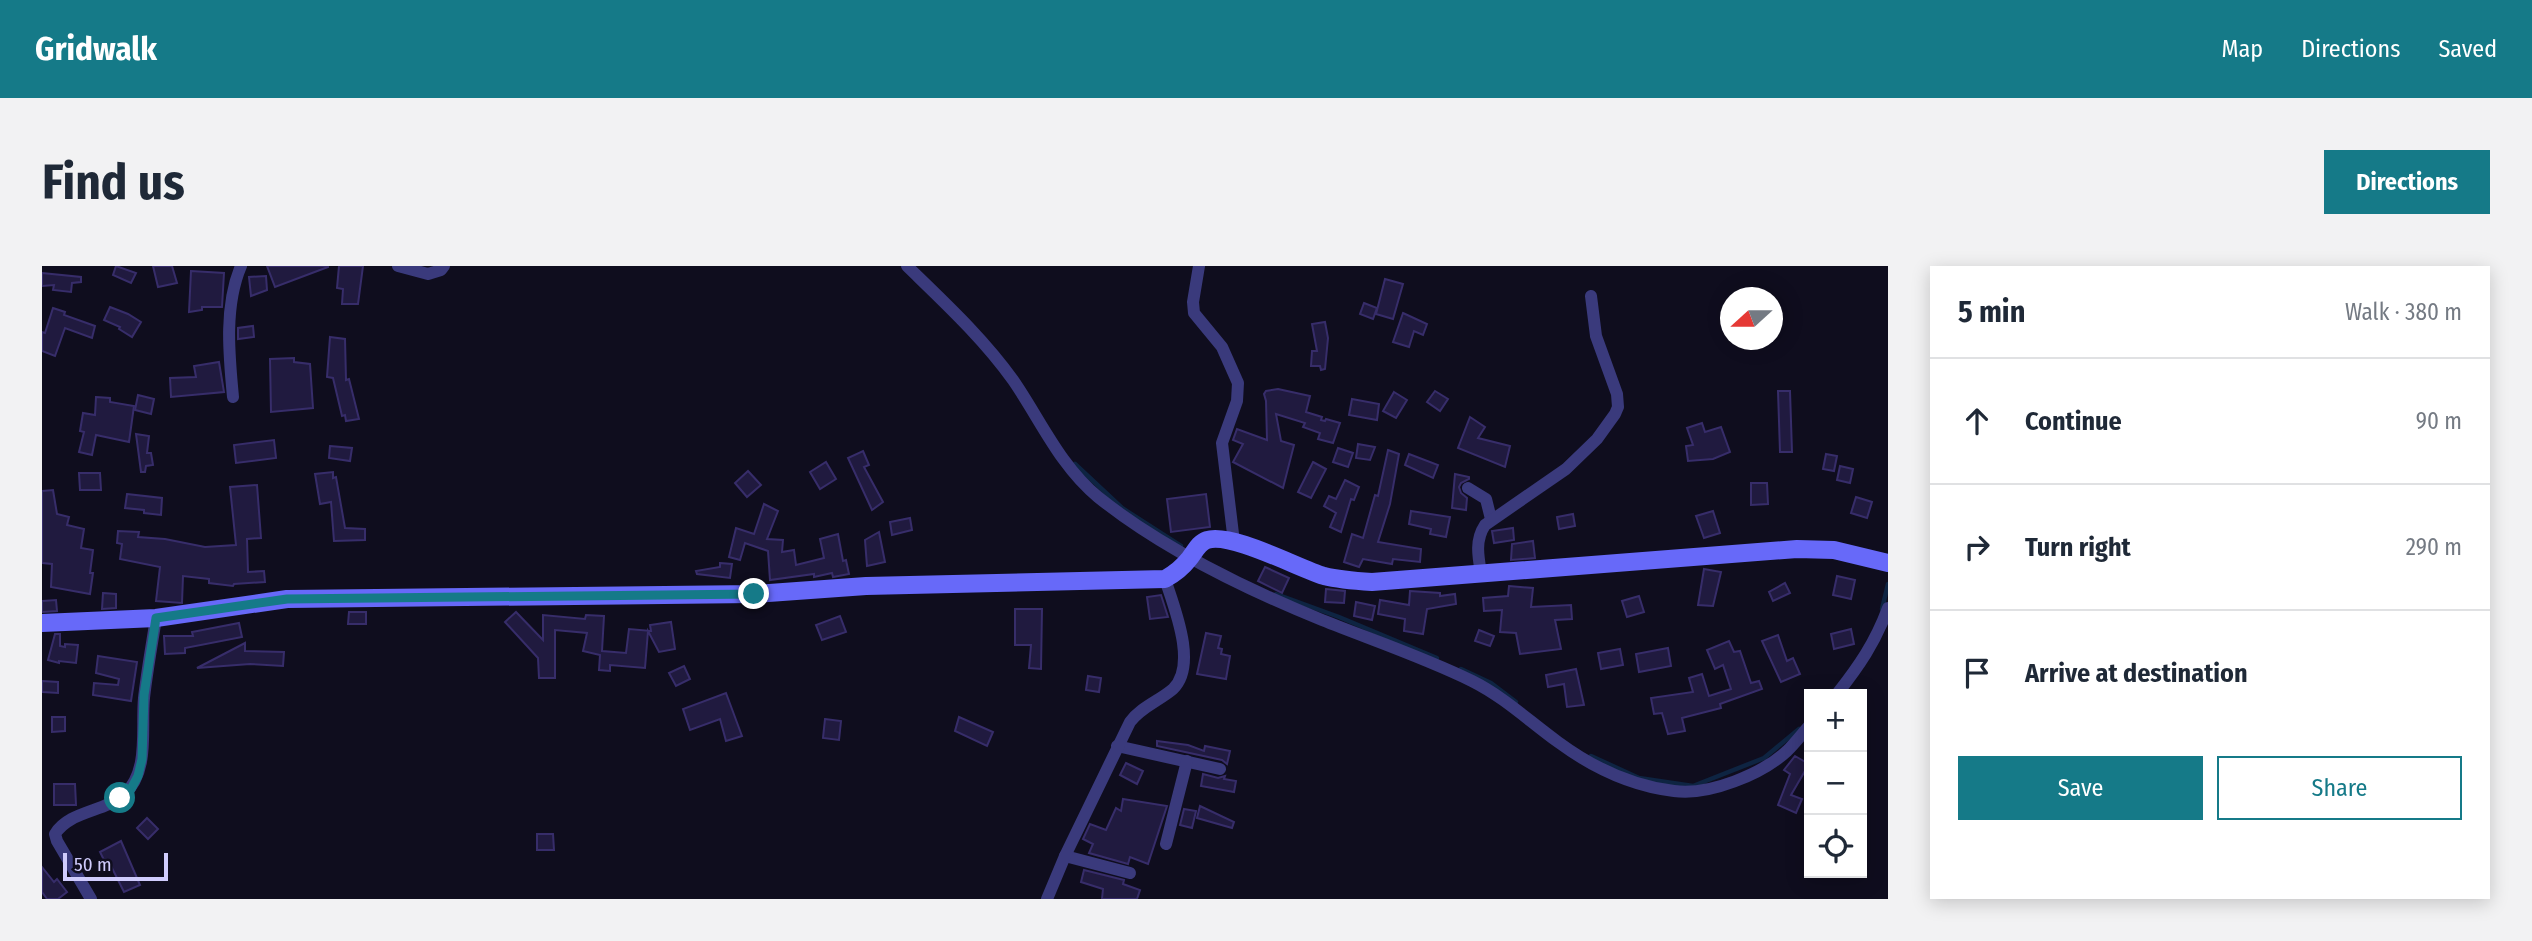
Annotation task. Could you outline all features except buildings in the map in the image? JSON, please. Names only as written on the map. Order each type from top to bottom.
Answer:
[{"type":"main road","points":[[42,623],[156,618],[287,599],[754,594],[866,586],[1165,579],[1175,574],[1195,551],[1214,538],[1234,542],[1324,576],[1347,581],[1372,582],[1797,550],[1834,550],[1884,562]]},
{"type":"street","points":[[233,397],[230,332],[232,297],[241,266]]},
{"type":"street","points":[[398,266],[428,274],[441,270],[444,266]]},
{"type":"street","points":[[907,266],[943,300],[1004,369],[1063,460],[1082,483],[1133,521],[1195,551],[1267,597],[1470,680],[1499,696],[1590,764],[1645,786],[1677,792],[1715,789],[1756,771],[1785,753],[1804,732]]},
{"type":"street","points":[[1199,266],[1193,302],[1194,313],[1222,347],[1238,383],[1237,401],[1222,443],[1234,542]]},
{"type":"street","points":[[1481,573],[1478,543],[1483,528],[1491,519],[1566,468],[1597,439],[1618,407],[1617,394],[1596,336],[1591,296]]},
{"type":"street","points":[[1468,488],[1486,499],[1491,519]]},
{"type":"street","points":[[1047,899],[1116,746],[1136,713],[1173,688],[1184,671],[1181,636],[1165,579]]},
{"type":"street","points":[[1841,689],[1870,650],[1888,608]]},
{"type":"street","points":[[91,899],[55,834],[61,825],[111,804],[131,789],[138,776],[142,759],[144,695],[156,618]]},
{"type":"street","points":[[1116,746],[1220,769]]},
{"type":"street","points":[[1166,844],[1187,761]]},
{"type":"street","points":[[1065,856],[1130,873]]},
{"type":"waterway","points":[[1075,464],[1122,508],[1181,546]]},
{"type":"waterway","points":[[1882,609],[1888,584]]},
{"type":"waterway","points":[[1276,594],[1437,658]]},
{"type":"waterway","points":[[1461,669],[1491,683],[1516,702]]},
{"type":"waterway","points":[[1591,756],[1639,778],[1693,786],[1764,758],[1799,729]]},
{"type":"route","points":[[120,798],[131,789],[142,759],[144,695],[156,618],[287,599],[754,594]]}]
